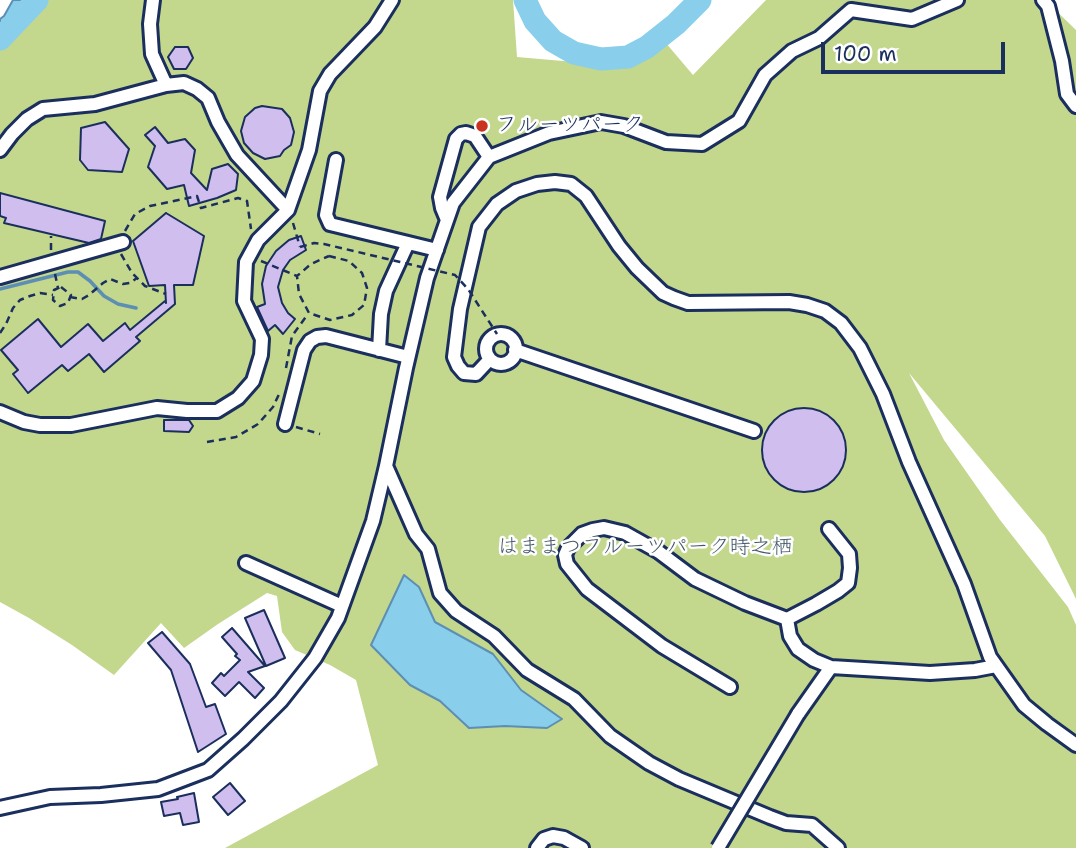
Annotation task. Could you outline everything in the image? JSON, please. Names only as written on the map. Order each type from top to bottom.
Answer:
[{"type":"street","points":[[153,0],[150,24],[152,54],[166,85]]},
{"type":"street","points":[[0,412],[40,425],[71,425],[157,408],[217,411],[238,398],[253,381],[261,355],[262,339],[244,301],[246,262],[258,240],[288,210],[309,150],[320,91],[330,74],[375,27],[392,0]]},
{"type":"street","points":[[0,808],[50,797],[158,789],[208,770],[281,701],[315,658],[338,618],[373,521],[427,278],[447,220],[453,203],[489,157],[549,133],[601,122],[624,126],[666,142],[702,144],[739,121],[765,75],[792,51],[819,38],[851,10],[912,19],[957,0]]},
{"type":"street","points":[[1043,0],[1051,16],[1068,94],[1076,106]]},
{"type":"street","points":[[0,150],[27,119],[43,109],[95,104],[166,85],[184,83],[208,98],[237,155],[288,210]]},
{"type":"street","points":[[447,220],[440,197],[456,139],[466,133],[475,136],[489,157]]},
{"type":"street","points":[[336,160],[326,215],[330,224],[437,250]]},
{"type":"street","points":[[490,359],[476,374],[464,373],[454,357],[460,309],[479,228],[497,204],[516,191],[537,184],[571,184],[586,196],[637,268],[663,293],[674,298],[688,303],[789,302],[825,311],[841,323],[859,348],[883,394],[909,462],[964,584],[990,657],[1024,705],[1076,745]]},
{"type":"street","points":[[0,277],[123,242]]},
{"type":"street","points":[[379,350],[381,314],[386,291],[408,243]]},
{"type":"street","points":[[497,334],[508,335],[513,340],[515,350],[510,361],[502,364],[494,363],[485,350],[486,343],[497,334]]},
{"type":"street","points":[[285,424],[304,350],[310,341],[317,337],[408,357]]},
{"type":"street","points":[[515,350],[754,431]]},
{"type":"street","points":[[386,466],[415,534],[428,549],[440,593],[456,611],[494,636],[527,670],[574,698],[610,736],[649,763],[770,817],[812,825],[838,848]]},
{"type":"street","points":[[730,687],[662,646],[587,589],[567,564],[565,555],[568,548],[582,534],[593,530],[604,528],[625,534],[659,552],[695,579],[787,619],[817,604],[848,583],[849,554],[829,529]]},
{"type":"street","points":[[246,563],[342,606]]},
{"type":"street","points":[[787,619],[790,636],[798,649],[831,667],[930,673],[996,666]]},
{"type":"street","points":[[718,848],[798,714],[831,667]]},
{"type":"street","points":[[537,848],[544,839],[553,835],[582,848]]},
{"type":"path","points":[[166,294],[145,286],[132,273],[120,253],[126,228],[135,214],[150,206],[197,196],[201,208],[238,198],[247,201],[254,246],[259,260],[297,276]]},
{"type":"path","points":[[288,210],[300,247],[314,243],[324,244],[455,275],[468,289],[497,334]]},
{"type":"path","points":[[329,256],[349,261],[362,273],[367,288],[364,305],[352,315],[330,320],[309,313],[299,294],[297,276],[311,264],[329,256]]},
{"type":"path","points":[[53,268],[58,288]]},
{"type":"path","points":[[70,298],[82,299],[110,279],[123,284],[136,278]]},
{"type":"path","points":[[61,286],[71,295],[68,303],[60,306],[53,300],[53,295],[54,290],[61,286]]},
{"type":"path","points":[[0,333],[20,300],[40,293],[53,295]]},
{"type":"path","points":[[285,373],[292,335],[309,313]]},
{"type":"path","points":[[207,442],[236,437],[258,424],[273,407],[282,386]]},
{"type":"green space","name":"はままつフルーツパーク時之栖","points":[[25,0],[513,0],[517,57],[632,67],[665,42],[693,75],[766,0],[1045,0],[1076,30],[1076,599],[1045,536],[909,373],[944,440],[1000,520],[1068,607],[1076,625],[1076,848],[225,848],[378,765],[356,680],[295,650],[282,632],[277,596],[267,593],[184,648],[161,623],[114,675],[72,645],[0,602],[0,37]]},
{"type":"water","points":[[13,0],[32,0],[24,11],[0,32],[0,19]]},
{"type":"water","points":[[404,575],[419,587],[435,622],[493,654],[521,690],[562,719],[547,728],[469,728],[440,701],[410,685],[371,645]]},
{"type":"building","points":[[175,47],[188,47],[193,58],[186,69],[174,69],[168,57]]},
{"type":"building","points":[[262,106],[282,109],[290,118],[294,132],[291,145],[280,156],[265,159],[253,153],[244,143],[241,131],[245,117],[255,108]]},
{"type":"building","points":[[105,122],[129,149],[122,172],[88,170],[80,160],[81,128]]},
{"type":"building","points":[[155,127],[168,143],[185,139],[195,150],[191,173],[207,190],[212,169],[228,164],[238,174],[236,190],[189,206],[184,185],[167,189],[148,167],[155,146],[145,135]]},
{"type":"building","points":[[0,193],[105,221],[101,239],[89,243],[4,223],[6,218],[0,216]]},
{"type":"building","points":[[166,213],[204,236],[193,285],[174,285],[175,304],[136,337],[140,341],[104,372],[89,354],[68,371],[62,365],[28,393],[13,374],[18,370],[1,350],[38,319],[61,347],[88,324],[103,341],[125,323],[130,330],[165,301],[166,303],[165,285],[149,286],[133,241]]},
{"type":"building","points":[[301,236],[306,250],[290,260],[283,270],[278,287],[282,303],[295,319],[283,334],[275,325],[268,331],[257,307],[265,304],[262,284],[266,266],[276,251],[289,240]]},
{"type":"building","points":[[804,408],[827,415],[839,427],[846,450],[839,473],[827,485],[804,492],[781,485],[769,473],[762,450],[769,427],[781,415]]},
{"type":"building","points":[[164,420],[189,420],[193,426],[189,432],[164,431]]},
{"type":"building","points":[[264,610],[285,658],[266,666],[245,618]]},
{"type":"building","points":[[232,628],[265,666],[248,672],[264,688],[255,698],[239,682],[225,696],[212,683],[221,673],[224,676],[240,660],[222,637]]},
{"type":"building","points":[[162,632],[190,664],[206,707],[215,704],[226,734],[198,752],[171,670],[148,643]]},
{"type":"building","points":[[230,783],[245,801],[228,815],[213,797]]},
{"type":"building","points":[[194,793],[199,822],[183,825],[180,813],[164,816],[161,802]]},
{"type":"waterway","points":[[0,39],[37,0]]},
{"type":"waterway","points":[[525,0],[535,21],[553,41],[574,53],[601,59],[628,57],[647,47],[700,0]]},
{"type":"waterway","points":[[0,289],[68,272],[78,272],[104,296],[118,304],[136,308]]},
{"type":"place","name":"フルーツパーク","points":[[482,126]]}]
